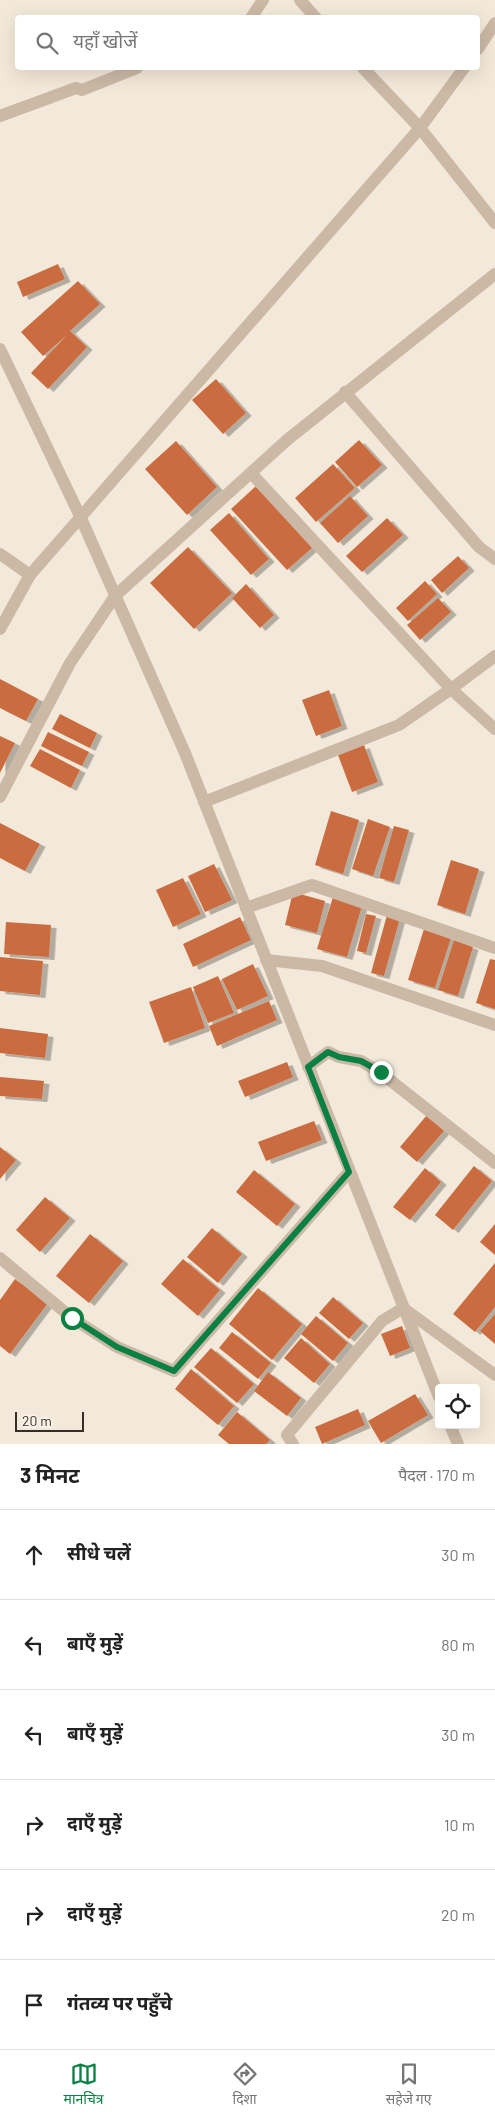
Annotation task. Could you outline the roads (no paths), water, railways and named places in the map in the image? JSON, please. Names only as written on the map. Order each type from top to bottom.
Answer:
[{"type":"street","points":[[253,15],[263,0]]},
{"type":"street","points":[[300,0],[313,15]]},
{"type":"street","points":[[480,46],[495,23]]},
{"type":"street","points":[[0,116],[76,88],[82,90],[132,70]]},
{"type":"street","points":[[364,70],[420,128],[495,223]]},
{"type":"street","points":[[0,629],[30,575],[420,128],[463,70]]},
{"type":"street","points":[[0,797],[70,663],[115,596],[251,473],[345,392],[495,274]]},
{"type":"street","points":[[1,355],[80,516],[186,753],[435,1387]]},
{"type":"street","points":[[345,392],[479,547],[495,559]]},
{"type":"street","points":[[251,473],[451,689],[495,730]]},
{"type":"street","points":[[0,554],[30,575]]},
{"type":"street","points":[[204,802],[399,725],[495,656]]},
{"type":"street","points":[[246,908],[312,885],[495,948]]},
{"type":"street","points":[[266,960],[322,966],[495,1025]]},
{"type":"street","points":[[308,1067],[328,1052],[339,1057],[361,1061],[381,1072],[495,1163]]},
{"type":"street","points":[[0,1258],[72,1318],[117,1347],[174,1371],[349,1172]]},
{"type":"street","points":[[403,1308],[495,1375]]},
{"type":"street","points":[[293,1444],[287,1435],[382,1321],[403,1308]]},
{"type":"street","points":[[452,1429],[458,1444]]}]
